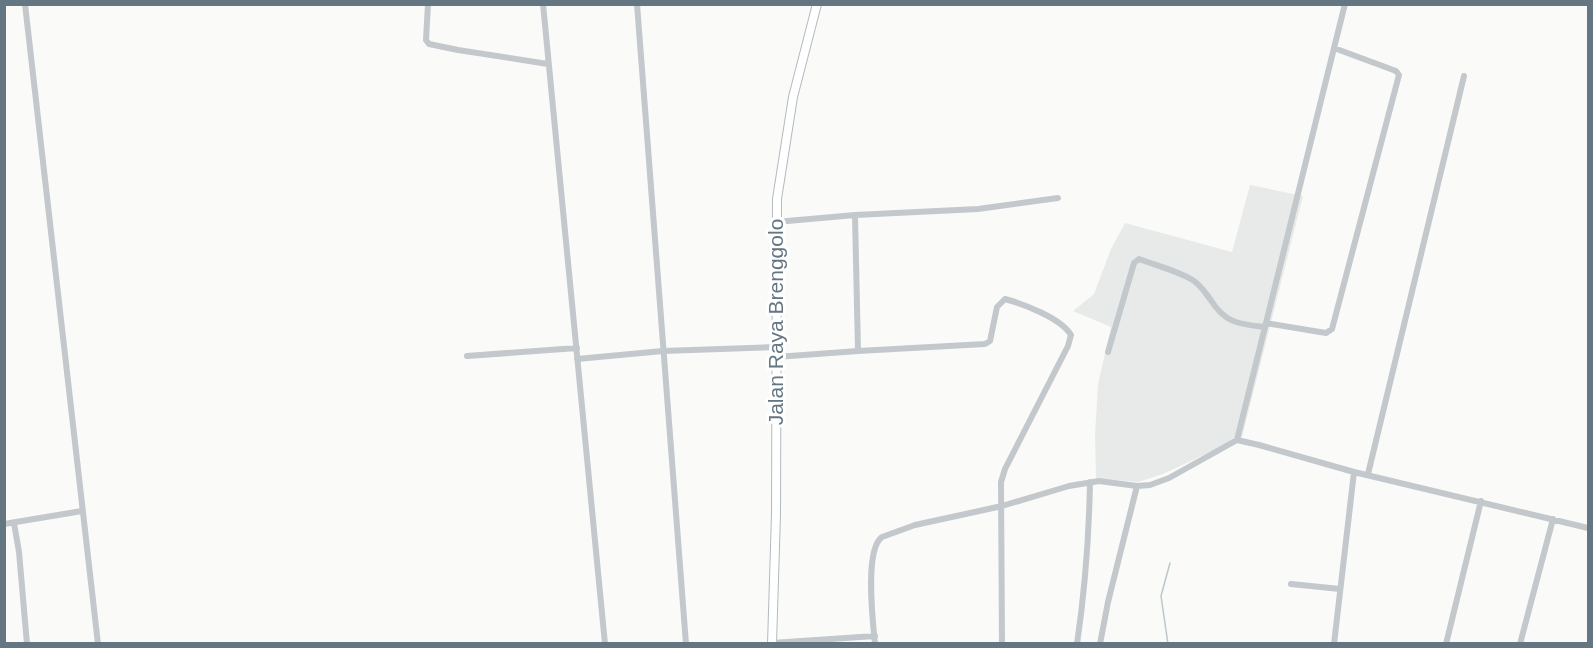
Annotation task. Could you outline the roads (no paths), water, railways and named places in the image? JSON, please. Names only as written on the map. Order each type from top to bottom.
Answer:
[{"type":"main road","name":"Jalan Raya Brenggolo","points":[[772,643],[776,545],[777,222],[780,173],[793,97],[817,4]]},
{"type":"street","points":[[25,4],[98,644]]},
{"type":"street","points":[[428,4],[426,40],[429,44],[549,64]]},
{"type":"street","points":[[543,4],[605,644]]},
{"type":"street","points":[[637,4],[686,644]]},
{"type":"street","points":[[1237,440],[1345,4]]},
{"type":"street","points":[[1108,351],[1134,263],[1139,259],[1191,279],[1201,286],[1215,307],[1226,318],[1243,325],[1265,325],[1326,333],[1332,329],[1399,75],[1396,71],[1334,48]]},
{"type":"street","points":[[1368,474],[1464,76]]},
{"type":"street","points":[[777,222],[855,215],[978,209],[1058,198]]},
{"type":"street","points":[[855,215],[858,351]]},
{"type":"street","points":[[776,357],[985,344],[990,341],[998,307],[1005,299],[1035,310],[1068,330],[1071,335],[1068,346],[1005,469],[1001,482],[1002,644]]},
{"type":"street","points":[[577,359],[663,351],[776,346]]},
{"type":"street","points":[[467,356],[577,348]]},
{"type":"street","points":[[772,643],[875,640],[872,604],[873,553],[877,540],[915,525],[1002,506],[1069,486],[1090,482],[1150,485],[1169,478],[1237,440],[1354,472],[1588,528]]},
{"type":"street","points":[[1334,644],[1354,472]]},
{"type":"street","points":[[1077,644],[1087,559],[1090,482]]},
{"type":"street","points":[[1100,644],[1137,486]]},
{"type":"street","points":[[1446,644],[1481,501]]},
{"type":"street","points":[[4,524],[82,511]]},
{"type":"street","points":[[1520,644],[1553,519]]},
{"type":"street","points":[[14,523],[20,552],[27,644]]},
{"type":"street","points":[[1292,584],[1340,590]]},
{"type":"waterway","points":[[1168,644],[1161,596],[1170,563]]}]
